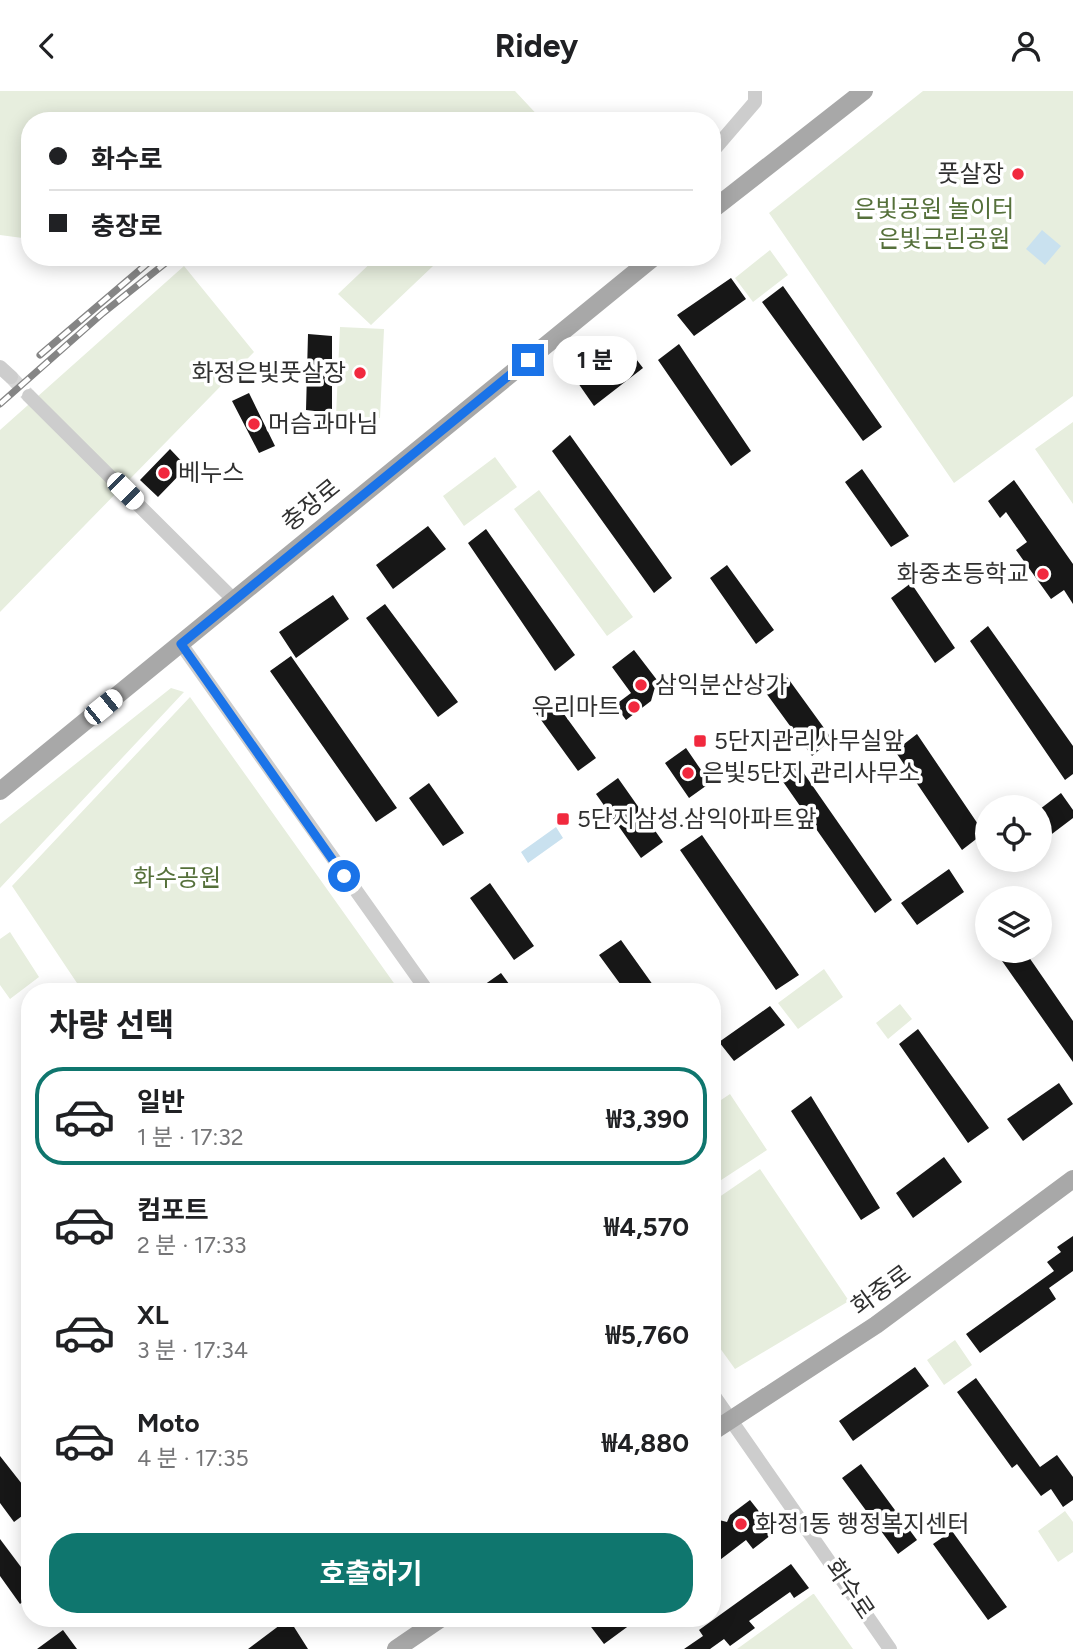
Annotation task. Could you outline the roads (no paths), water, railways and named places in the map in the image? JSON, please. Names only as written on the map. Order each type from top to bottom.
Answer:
[{"type":"main road","points":[[721,203],[864,91]]},
{"type":"main road","name":"충장로","points":[[0,791],[643,266]]},
{"type":"main road","name":"화중로","points":[[721,1426],[876,1325],[1073,1179]]},
{"type":"main road","points":[[396,1649],[428,1627]]},
{"type":"street","points":[[721,142],[755,102],[755,91]]},
{"type":"street","points":[[29,397],[234,600]]},
{"type":"street","points":[[181,644],[417,983]]},
{"type":"street","name":"화수로","points":[[721,1405],[890,1649]]},
{"type":"water","points":[[1042,230],[1061,246],[1045,265],[1026,249]]},
{"type":"water","points":[[556,827],[563,838],[528,863],[521,852]]},
{"type":"tunnel","points":[[11,377],[29,396]]},
{"type":"railway","points":[[40,355],[144,266]]},
{"type":"railway","points":[[0,404],[103,313],[162,266]]},
{"type":"place","name":"풋살장","points":[[1018,174]]},
{"type":"place","name":"화정은빛풋살장","points":[[360,373]]},
{"type":"place","name":"머슴과마님","points":[[254,424]]},
{"type":"place","name":"베누스","points":[[164,473]]},
{"type":"place","name":"화중초등학교","points":[[1043,574]]},
{"type":"place","name":"삼익분산상가","points":[[641,685]]},
{"type":"place","name":"우리마트","points":[[634,707]]},
{"type":"place","name":"5단지관리사무실앞","points":[[700,741]]},
{"type":"place","name":"은빛5단지 관리사무소","points":[[688,773]]},
{"type":"place","name":"5단지삼성.삼익아파트앞","points":[[563,819]]},
{"type":"place","name":"화정1동 행정복지센터","points":[[741,1524]]},
{"type":"park label","name":"은빛공원 놀이터","points":[[934,209]]},
{"type":"park label","name":"은빛근린공원","points":[[944,239]]},
{"type":"park label","name":"화수공원","points":[[177,878]]}]
